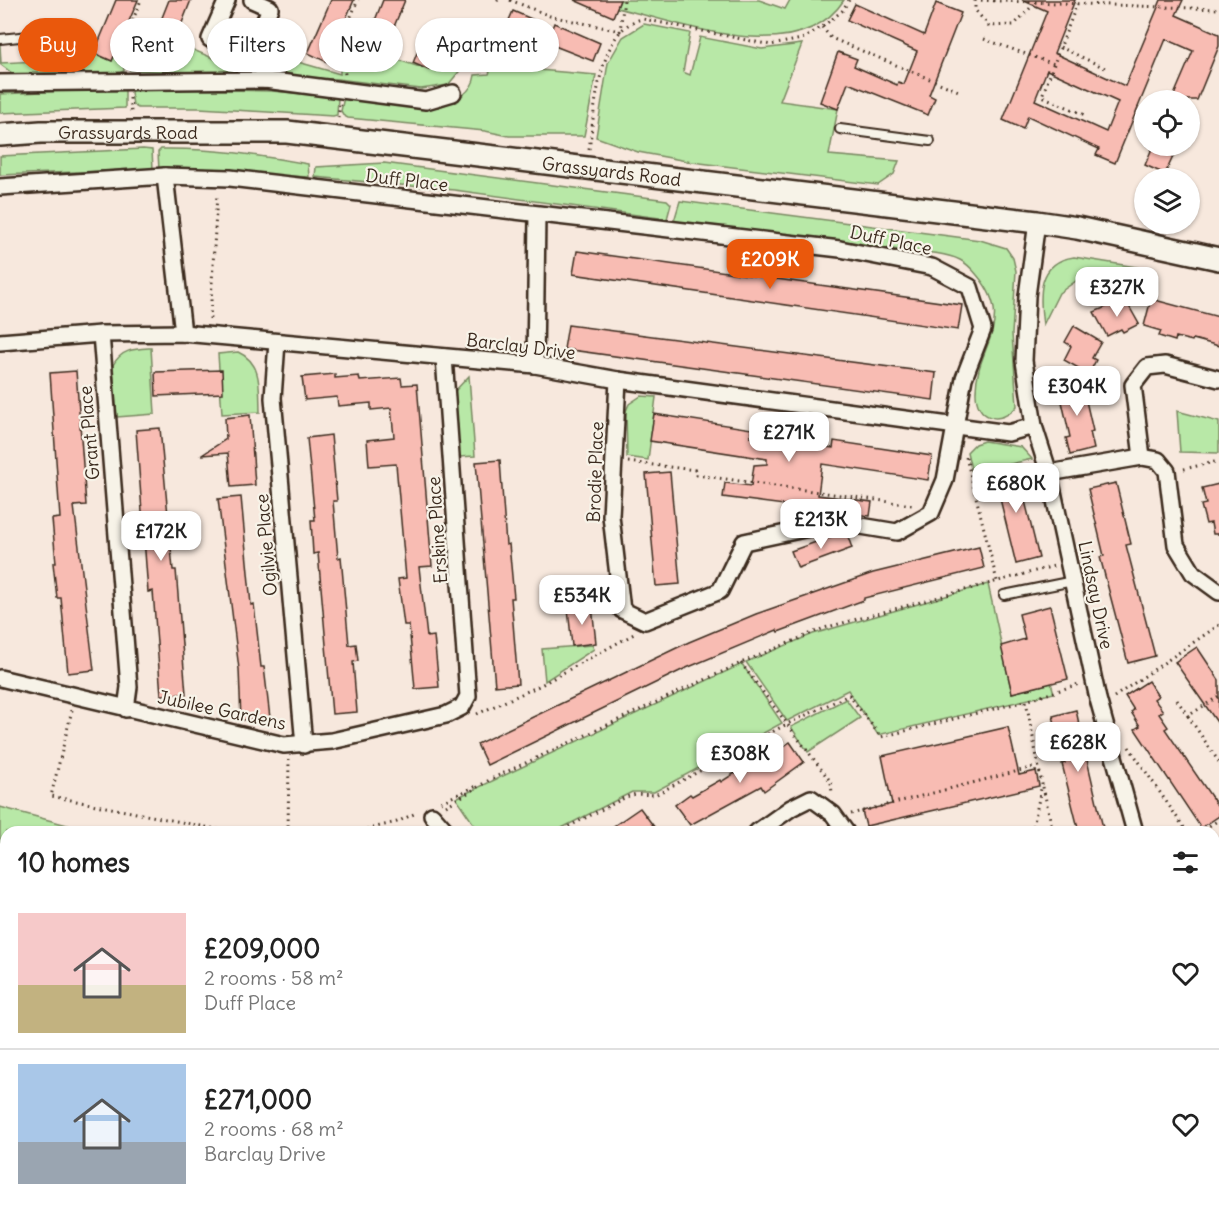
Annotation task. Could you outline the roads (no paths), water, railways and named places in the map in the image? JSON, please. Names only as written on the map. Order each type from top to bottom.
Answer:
[{"type":"main road","name":"Grassyards Road","points":[[0,135],[40,132],[287,132],[1037,222],[1077,228],[1219,259]]},
{"type":"street","points":[[219,18],[227,0]]},
{"type":"street","points":[[252,0],[270,8],[256,42],[265,80]]},
{"type":"street","points":[[0,83],[265,80],[426,101],[453,93]]},
{"type":"street","points":[[165,176],[183,333]]},
{"type":"street","name":"Duff Place","points":[[0,187],[165,176],[218,177],[840,249],[932,267],[970,287],[983,329],[964,378],[945,480],[931,513],[897,532],[837,522],[744,542],[720,591],[645,621]]},
{"type":"street","points":[[535,365],[537,215]]},
{"type":"street","name":"Lindsay Drive","points":[[1037,222],[1027,297],[1024,361],[1034,426],[1049,473],[1100,706],[1133,826]]},
{"type":"street","name":"Barclay Drive","points":[[0,342],[101,334],[183,333],[535,365],[618,380],[1008,433],[1034,426]]},
{"type":"street","name":"Grant Place","points":[[101,334],[129,687],[126,709]]},
{"type":"street","name":"Ogilvie Place","points":[[277,342],[273,398],[296,745]]},
{"type":"street","name":"Erskine Place","points":[[444,357],[467,700]]},
{"type":"street","points":[[1142,457],[1133,393],[1135,379],[1141,372],[1147,368],[1166,365],[1219,379]]},
{"type":"street","name":"Brodie Place","points":[[618,380],[611,516],[622,610],[645,621]]},
{"type":"street","points":[[1049,473],[1142,457],[1158,460],[1167,471],[1176,545],[1193,573],[1219,592]]},
{"type":"street","name":"Jubilee Gardens","points":[[0,678],[262,742],[296,745],[332,741],[446,715],[462,706],[467,700]]},
{"type":"street","points":[[766,826],[791,808],[811,798],[834,816],[842,826]]},
{"type":"street","points":[[432,815],[442,826]]},
{"type":"lane","points":[[0,39],[18,37]]},
{"type":"lane","points":[[840,129],[930,141]]},
{"type":"lane","points":[[1004,595],[1072,581]]}]
